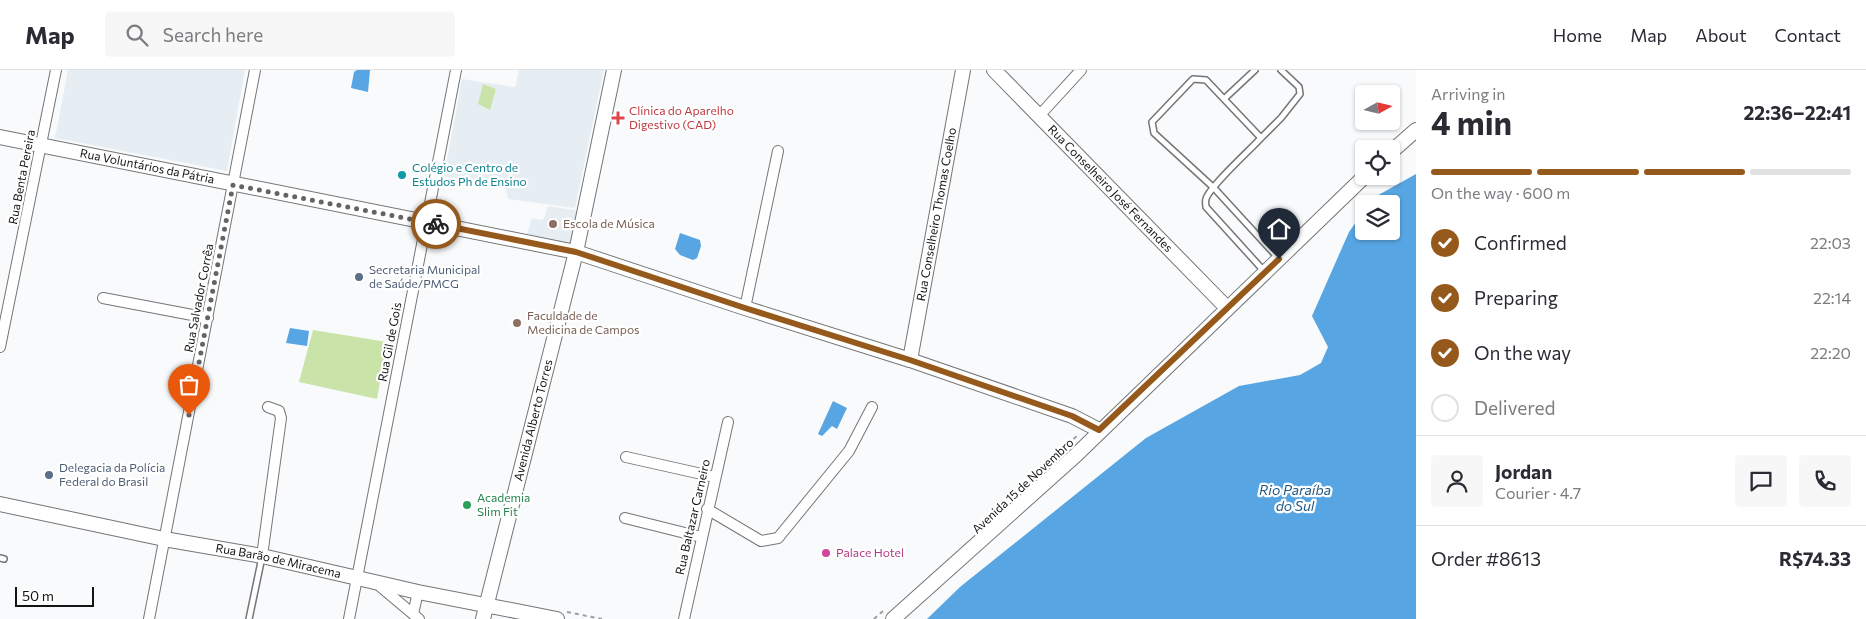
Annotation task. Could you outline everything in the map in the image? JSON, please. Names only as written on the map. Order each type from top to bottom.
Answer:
[{"type":"main road","name":"Avenida Alberto Torres","points":[[485,613],[576,252],[614,70]]},
{"type":"main road","name":"Rua Conselheiro Thomas Coelho","points":[[910,360],[963,70]]},
{"type":"main road","name":"Rua Conselheiro José Fernandes","points":[[994,70],[1038,117],[1228,308]]},
{"type":"main road","points":[[1400,144],[1416,130]]},
{"type":"main road","name":"Rua Voluntários da Pátria","points":[[0,137],[576,252],[910,360],[1072,416],[1094,428]]},
{"type":"main road","name":"Avenida 15 de Novembro","points":[[890,613],[1076,455],[1094,428],[1228,308],[1356,185]]},
{"type":"main road","name":"Rua Barão de Miracema","points":[[0,504],[164,539],[262,556],[418,592],[485,613],[557,619]]},
{"type":"street","name":"Rua Benta Pereira","points":[[0,347],[56,70]]},
{"type":"street","name":"Rua Salvador Corrêa","points":[[149,619],[255,70]]},
{"type":"street","name":"Rua Gil de Gois","points":[[349,619],[456,70]]},
{"type":"street","points":[[1038,117],[1082,70]]},
{"type":"street","points":[[745,308],[778,151]]},
{"type":"street","points":[[103,298],[208,318]]},
{"type":"street","points":[[262,556],[281,418],[279,411],[268,407]]},
{"type":"street","points":[[707,509],[761,541],[778,538],[849,451],[872,407]]},
{"type":"street","name":"Rua Baltazar Carneiro","points":[[684,619],[707,509],[728,422]]},
{"type":"street","points":[[626,457],[715,477]]},
{"type":"street","points":[[625,518],[701,537]]},
{"type":"street","points":[[375,582],[416,616]]},
{"type":"street","points":[[416,616],[418,592]]},
{"type":"lane","points":[[1224,99],[1255,70]]},
{"type":"lane","points":[[1265,273],[1206,207],[1206,198],[1300,94],[1299,88],[1281,70]]},
{"type":"lane","points":[[1261,138],[1206,80],[1197,77],[1152,122],[1154,133],[1214,188],[1279,259]]},
{"type":"lane","points":[[249,619],[262,556]]},
{"type":"path","name":"Avenida 15 de Novembro","points":[[1040,469],[1094,428]]},
{"type":"path","points":[[874,619],[890,613]]},
{"type":"shaded area","points":[[68,70],[245,70],[227,171],[55,138]]},
{"type":"shaded area","points":[[519,70],[604,70],[575,208],[508,199],[506,189],[444,176],[462,79],[515,87]]},
{"type":"shaded area","name":"Escola de Música","points":[[548,206],[580,211],[573,245],[527,234],[532,218],[543,220]]},
{"type":"green space","points":[[483,84],[496,89],[490,110],[478,104]]},
{"type":"green space","points":[[313,330],[387,342],[377,399],[299,382]]},
{"type":"water","points":[[357,70],[370,70],[368,92],[351,88],[354,72]]},
{"type":"water","name":"Rio Paraíba do Sul","points":[[1416,174],[1416,619],[927,619],[960,587],[1146,438],[1239,386],[1300,375],[1321,363],[1328,347],[1312,316],[1349,232],[1355,224],[1355,240],[1400,240],[1400,195],[1378,195],[1396,185],[1400,185],[1400,183]]},
{"type":"water","points":[[680,233],[700,240],[701,246],[697,258],[693,260],[680,255],[675,249]]},
{"type":"water","points":[[290,328],[309,331],[307,346],[286,343]]},
{"type":"water","points":[[833,401],[847,408],[837,429],[832,426],[822,436],[818,434]]},
{"type":"way so far","points":[[189,415],[233,185],[436,224]]},
{"type":"place","name":"Clínica do Aparelho Digestivo (CAD)","points":[[618,118]]},
{"type":"place","name":"Colégio e Centro de Estudos Ph de Ensino","points":[[402,175]]},
{"type":"place","name":"Escola de Música","points":[[553,224]]},
{"type":"place","name":"Secretaria Municipal de Saúde/PMCG","points":[[359,277]]},
{"type":"place","name":"Faculdade de Medicina de Campos","points":[[517,323]]},
{"type":"place","name":"Delegacia da Polícia Federal do Brasil","points":[[49,475]]},
{"type":"place","name":"Academia Slim Fit","points":[[467,505]]},
{"type":"place","name":"Palace Hotel","points":[[826,553]]},
{"type":"route","points":[[436,224],[576,252],[910,360],[1072,416],[1099,430],[1279,259]]}]
